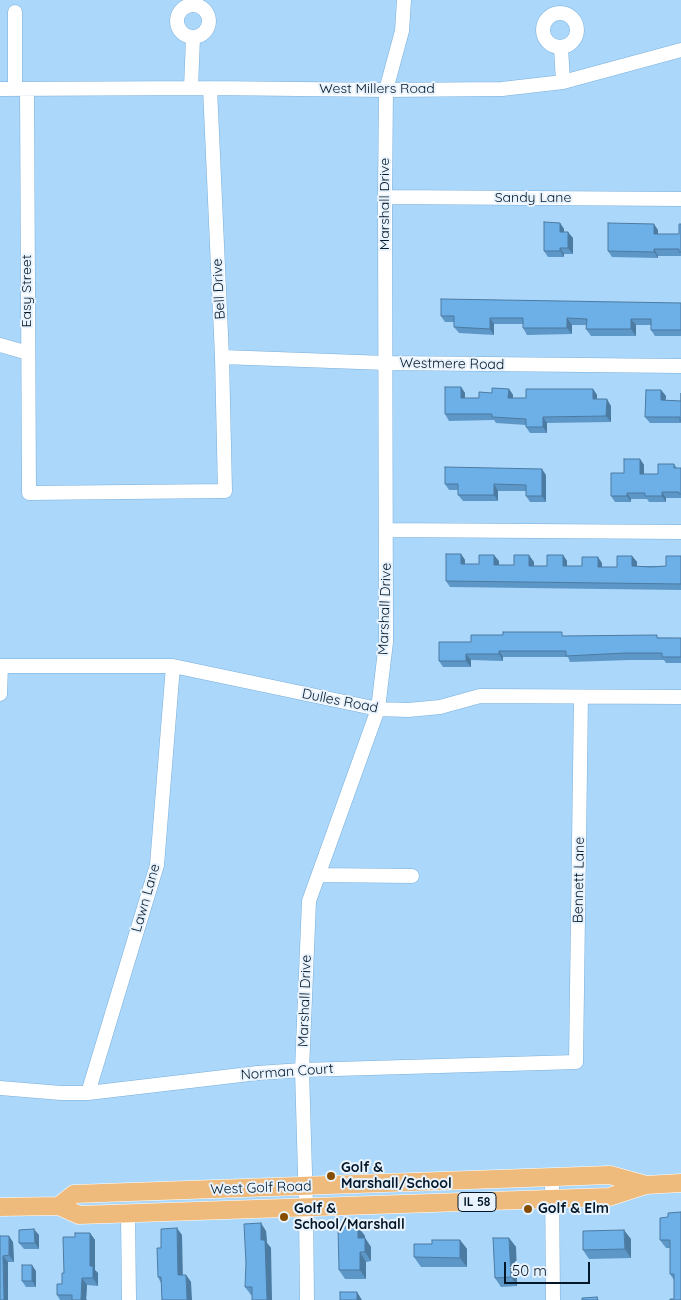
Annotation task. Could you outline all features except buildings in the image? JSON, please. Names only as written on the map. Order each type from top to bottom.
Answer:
[{"type":"main road","name":"West Golf Road","points":[[59,1206],[74,1194],[610,1175],[646,1185]]},
{"type":"main road","name":"West Golf Road","points":[[0,1207],[59,1206],[79,1215],[128,1214],[609,1197],[646,1185],[681,1184]]},
{"type":"street","name":"Marshall Drive","points":[[307,1300],[302,1070],[309,901],[378,709],[386,642],[386,90],[402,31],[404,0]]},
{"type":"street","points":[[15,12],[21,89]]},
{"type":"street","points":[[191,88],[193,38]]},
{"type":"street","points":[[561,47],[563,82]]},
{"type":"street","name":"West Millers Road","points":[[0,89],[502,89],[563,82],[681,50]]},
{"type":"street","name":"Bell Drive","points":[[210,88],[222,356],[225,490]]},
{"type":"street","name":"Easy Street","points":[[21,89],[28,353],[29,493],[225,490]]},
{"type":"street","name":"Sandy Lane","points":[[385,197],[681,199]]},
{"type":"street","points":[[0,345],[28,353]]},
{"type":"street","name":"Westmere Road","points":[[222,356],[386,363],[681,366]]},
{"type":"street","points":[[386,530],[681,532]]},
{"type":"street","points":[[0,666],[0,694]]},
{"type":"street","name":"Dulles Road","points":[[0,666],[173,666],[378,709],[408,710],[440,707],[480,696],[681,698]]},
{"type":"street","name":"Lawn Lane","points":[[88,1093],[157,865],[173,666]]},
{"type":"street","name":"Bennett Lane","points":[[576,1062],[581,698]]},
{"type":"street","points":[[319,875],[412,876]]},
{"type":"street","name":"Norman Court","points":[[0,1088],[61,1093],[88,1093],[258,1073],[302,1070],[576,1062]]},
{"type":"street","points":[[552,1178],[553,1300]]},
{"type":"street","points":[[128,1214],[129,1300]]},
{"type":"place","name":"Golf & Marshall/School","points":[[331,1176]]},
{"type":"place","name":"Golf & Elm","points":[[528,1209]]},
{"type":"place","name":"Golf & School/Marshall","points":[[284,1217]]}]
